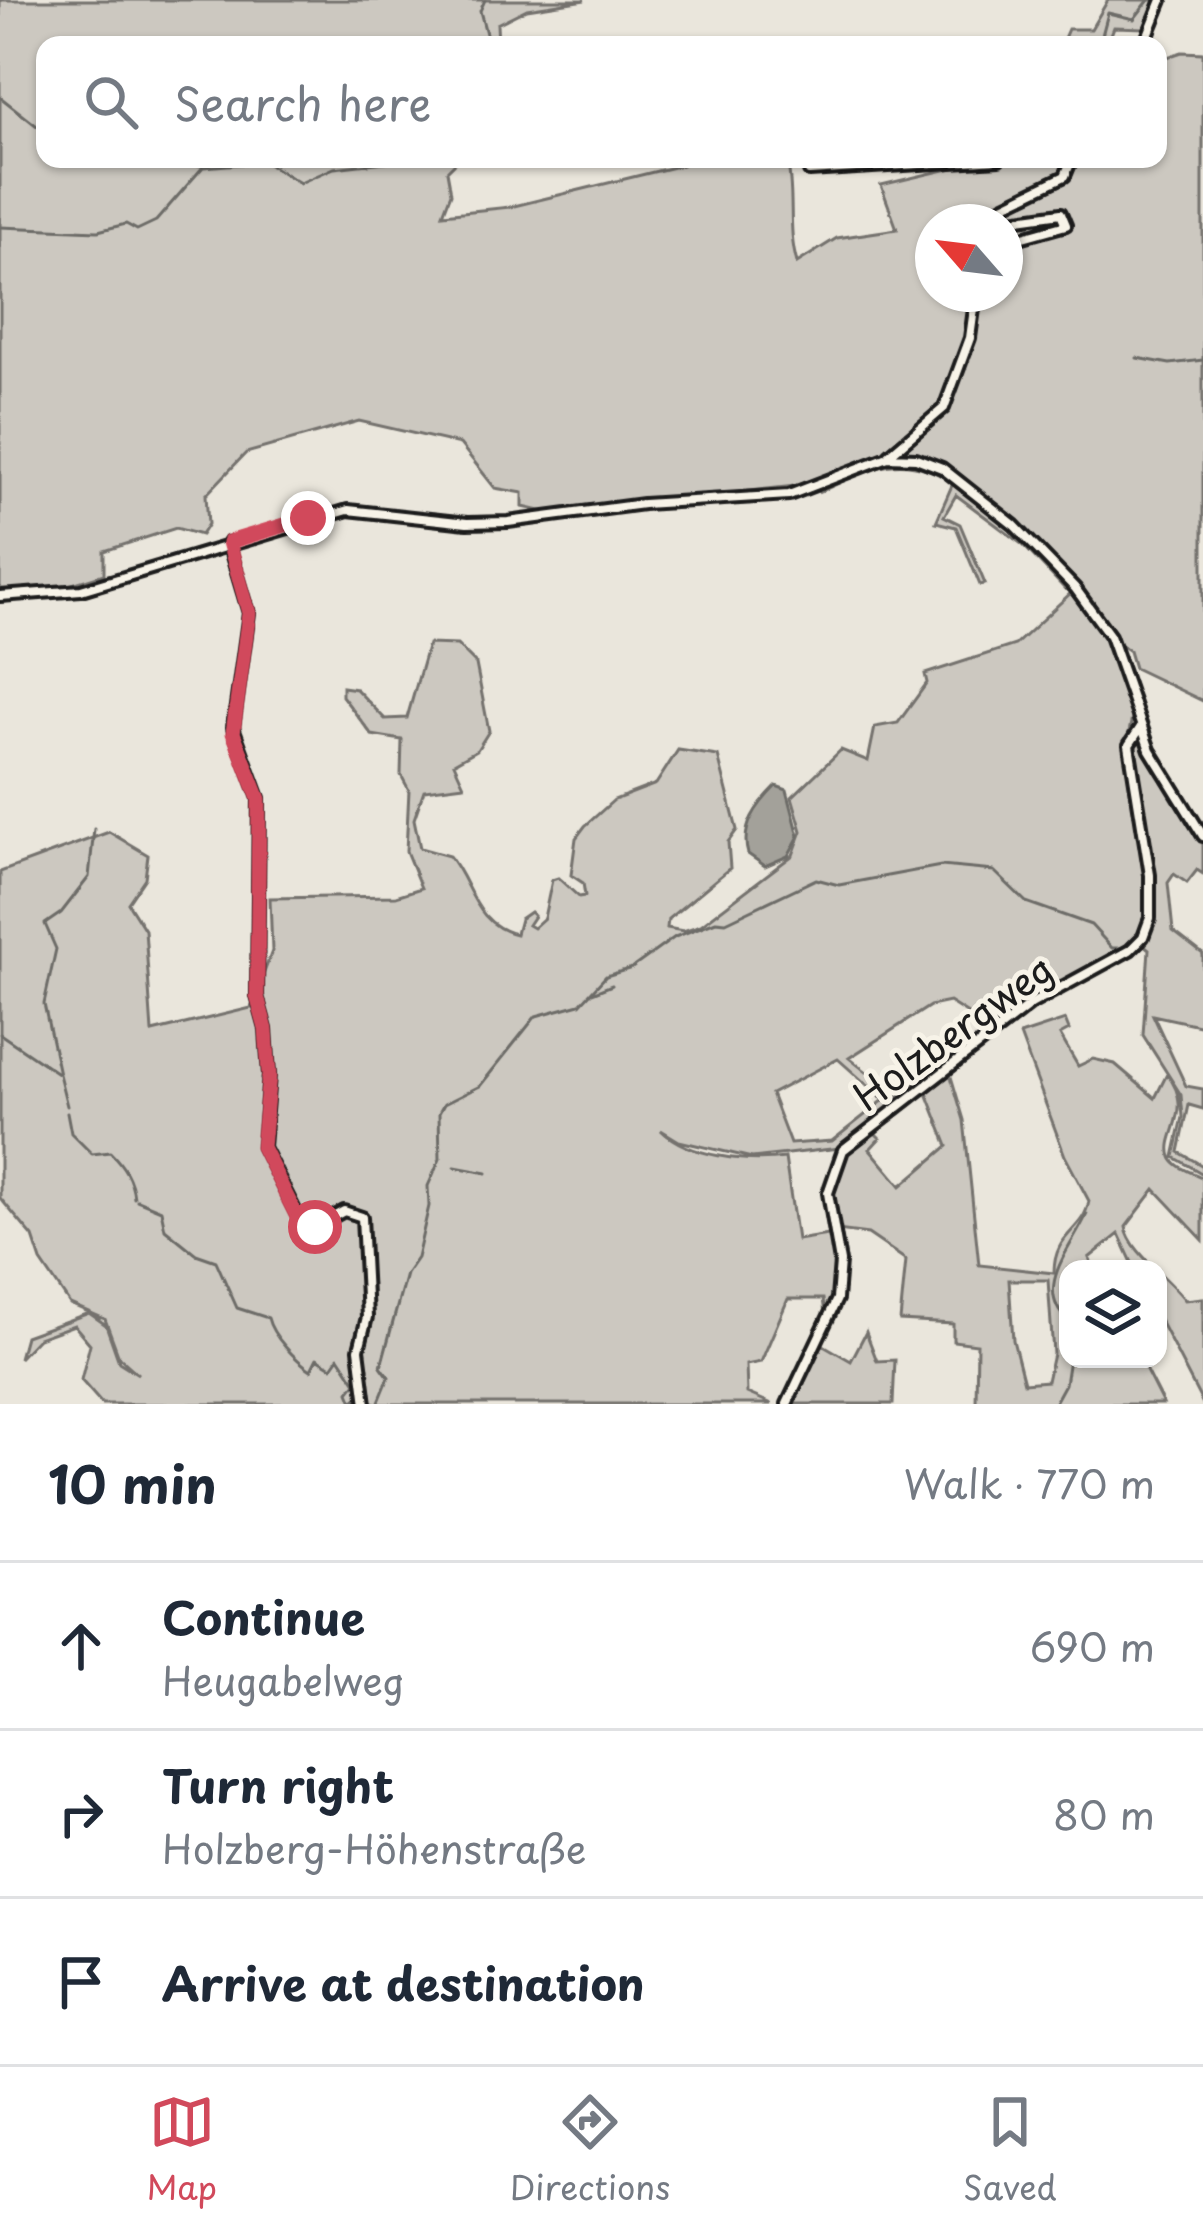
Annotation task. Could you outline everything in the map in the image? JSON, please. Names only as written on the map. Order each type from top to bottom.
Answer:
[{"type":"street","points":[[1148,36],[1162,0]]},
{"type":"street","points":[[809,171],[856,168]]},
{"type":"street","points":[[1007,204],[1065,176],[1068,168]]},
{"type":"street","points":[[1023,219],[1061,213],[1066,225],[1023,237]]},
{"type":"street","points":[[0,596],[81,590],[348,510],[482,524],[643,504],[789,495],[888,457],[944,408],[970,338],[974,312]]},
{"type":"street","points":[[888,457],[921,459],[942,468],[1056,565],[1110,636],[1163,775],[1203,836]]},
{"type":"street","points":[[229,542],[249,613],[233,733],[259,799],[257,996],[266,1029],[269,1075],[262,1147],[302,1224],[315,1227],[344,1211],[362,1217],[367,1317],[359,1349],[365,1399]]},
{"type":"street","name":"Holzbergweg","points":[[787,1404],[838,1292],[840,1261],[828,1193],[843,1150],[1031,1004],[1130,950],[1143,937],[1150,918],[1150,875],[1129,746],[1141,727]]},
{"type":"shaded area","points":[[0,0],[585,0],[527,9],[497,24],[498,36],[36,36],[36,168],[450,168],[451,193],[443,214],[510,207],[670,168],[788,168],[797,263],[837,238],[897,229],[881,185],[953,168],[1167,168],[1167,57],[1203,53],[1203,701],[1134,668],[1129,651],[1106,630],[1059,565],[997,504],[948,471],[898,452],[933,424],[927,421],[881,455],[795,486],[549,513],[523,507],[523,493],[495,488],[460,444],[359,421],[246,453],[206,495],[208,524],[201,535],[176,528],[104,551],[104,574],[66,586],[0,590]]},
{"type":"shaded area","points":[[1108,0],[1156,0],[1144,28],[1114,27],[1110,36],[1065,36],[1068,29],[1091,29]]},
{"type":"shaded area","points":[[909,459],[932,468],[975,495],[1069,585],[1065,589],[1023,545],[956,495],[944,516],[960,524],[985,584],[980,585],[956,527],[936,522],[953,483],[935,472],[918,466],[886,466],[818,493],[861,470]]},
{"type":"shaded area","points":[[1073,591],[1108,637],[1133,713],[1126,746],[1148,875],[1148,918],[1138,940],[1030,1002],[840,1148],[752,1158],[679,1141],[661,1130],[687,1146],[720,1156],[754,1160],[785,1158],[797,1240],[834,1234],[838,1262],[826,1321],[823,1299],[788,1299],[761,1362],[746,1365],[747,1393],[772,1404],[102,1404],[81,1380],[90,1344],[74,1325],[38,1338],[19,1358],[25,1336],[89,1313],[106,1325],[119,1362],[138,1374],[119,1357],[105,1319],[70,1304],[41,1261],[33,1237],[0,1198],[0,872],[109,832],[148,855],[145,878],[128,903],[145,930],[152,1032],[251,1008],[272,951],[270,898],[396,896],[421,888],[406,851],[409,790],[401,775],[402,740],[372,735],[342,696],[342,687],[356,689],[385,719],[407,718],[428,644],[457,645],[476,664],[489,731],[477,750],[454,763],[464,785],[424,790],[414,819],[420,848],[449,856],[482,912],[516,934],[520,919],[530,912],[534,916],[528,925],[533,928],[544,918],[552,880],[558,878],[579,897],[585,896],[583,883],[571,875],[576,838],[614,800],[656,784],[678,750],[718,756],[737,830],[728,842],[730,868],[668,919],[667,928],[683,931],[701,925],[793,855],[802,831],[792,797],[841,750],[868,761],[875,727],[898,723],[927,683],[925,674],[1015,645]],"holes":[[[949,1002],[990,1028],[898,1097],[849,1058],[930,1006]],[[838,1059],[884,1100],[832,1141],[790,1144],[771,1094]]]},
{"type":"shaded area","points":[[1143,739],[1203,841],[1203,874],[1197,870],[1187,883],[1174,874],[1168,883],[1173,931],[1203,954],[1203,1026],[1153,1015],[1186,1086],[1203,1089],[1203,1109],[1189,1105],[1179,1152],[1203,1166],[1203,1174],[1174,1157],[1183,1117],[1181,1095],[1143,1035],[1149,949],[1143,944],[1153,918],[1132,743]]},
{"type":"shaded area","points":[[776,786],[787,790],[799,836],[788,856],[765,866],[748,854],[746,835],[757,809]]},
{"type":"shaded area","points":[[1065,1020],[1069,1030],[1060,1035],[1078,1066],[1093,1059],[1115,1064],[1155,1098],[1167,1074],[1179,1099],[1171,1157],[1203,1178],[1203,1240],[1155,1189],[1126,1227],[1147,1260],[1131,1260],[1119,1234],[1090,1260],[1059,1260],[1059,1368],[1145,1368],[1163,1404],[976,1404],[977,1344],[953,1341],[953,1324],[900,1321],[906,1260],[868,1234],[837,1230],[833,1199],[838,1173],[850,1151],[871,1129],[880,1138],[870,1149],[901,1186],[948,1146],[925,1088],[949,1070],[964,1120],[979,1265],[1054,1273],[1059,1249],[1089,1201],[1065,1156],[1020,1035]],"holes":[[[1009,1280],[1048,1280],[1053,1354],[1047,1381],[1024,1383],[1013,1340]]]},
{"type":"shaded area","points":[[1167,1281],[1185,1300],[1203,1298],[1203,1404],[1167,1334]]},
{"type":"shaded area","points":[[866,1332],[877,1361],[895,1360],[893,1404],[790,1404],[820,1343],[851,1361]]},
{"type":"waterway","points":[[485,0],[480,11],[487,36]]},
{"type":"waterway","points":[[1102,36],[1108,13],[1134,19],[1149,0]]},
{"type":"waterway","points":[[0,97],[36,125]]},
{"type":"waterway","points":[[0,227],[98,231],[126,224],[137,230],[156,221],[202,168]]},
{"type":"waterway","points":[[275,168],[300,183],[334,168]]},
{"type":"waterway","points":[[1137,358],[1170,364],[1203,360]]},
{"type":"waterway","points":[[59,1074],[44,1004],[56,949],[45,924],[61,913],[89,877],[94,829]]},
{"type":"waterway","points":[[378,1404],[389,1377],[381,1366],[406,1274],[417,1258],[429,1206],[428,1186],[440,1159],[439,1113],[444,1104],[480,1086],[536,1016],[580,1004],[606,976],[632,968],[675,937],[716,921],[726,922],[816,879],[839,885],[941,866],[994,871],[1026,902],[1091,925],[1112,948],[1126,948]]},
{"type":"waterway","points":[[592,993],[612,985]]},
{"type":"waterway","points":[[0,1034],[59,1074],[67,1106]]},
{"type":"waterway","points":[[67,1112],[71,1133],[92,1154],[110,1152],[119,1162],[134,1198]]},
{"type":"waterway","points":[[455,1167],[487,1173]]},
{"type":"waterway","points":[[137,1200],[161,1210],[165,1229],[196,1254],[216,1261],[237,1308],[268,1318],[285,1347],[311,1370],[317,1358],[332,1367],[339,1357],[356,1383],[349,1392],[353,1402],[361,1395],[377,1404]]},
{"type":"waterway","points":[[1062,1260],[1087,1214]]},
{"type":"waterway","points":[[1059,1266],[1054,1295],[1059,1309]]},
{"type":"waterway","points":[[1054,1404],[1068,1368]]},
{"type":"route","points":[[308,518],[229,542],[249,613],[233,733],[259,799],[262,897],[257,996],[266,1029],[269,1075],[262,1147],[285,1200],[305,1226],[315,1227]]}]
